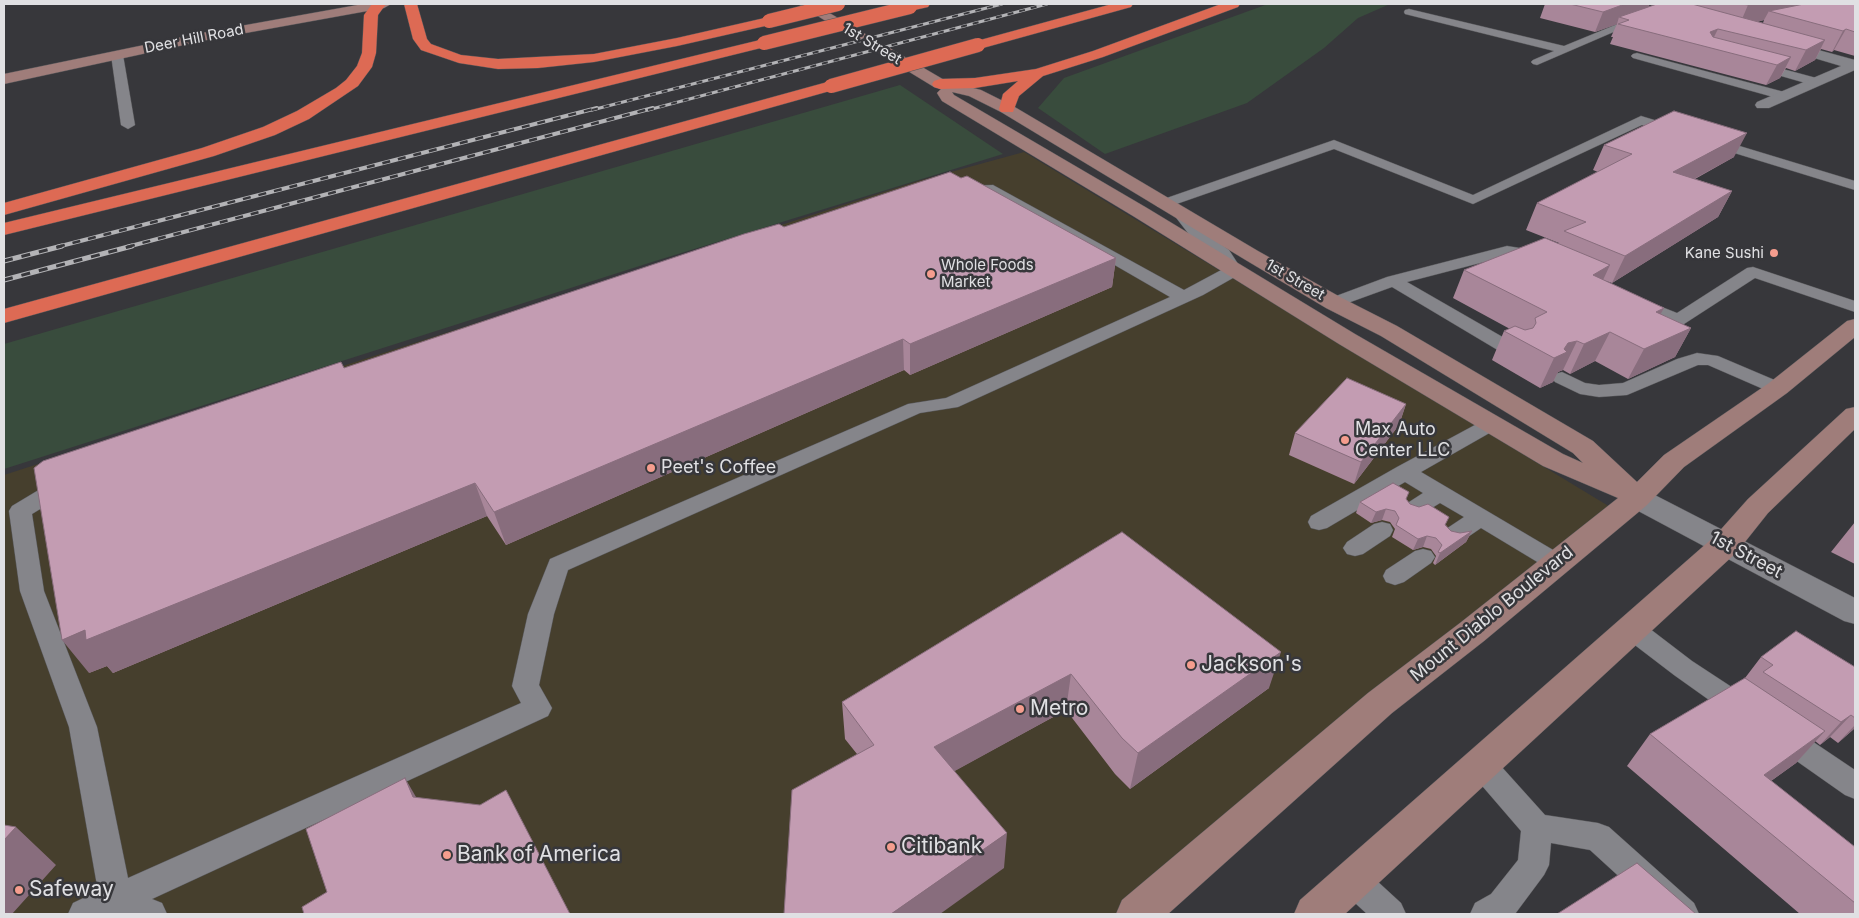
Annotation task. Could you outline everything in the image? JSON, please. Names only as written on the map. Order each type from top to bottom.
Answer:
[{"type":"highway","points":[[4,209],[208,152],[262,133],[303,115],[342,91],[352,83],[364,68],[369,53],[371,15],[380,4]]},
{"type":"highway","points":[[410,4],[418,24],[420,39],[426,46],[442,55],[498,64],[545,63],[594,58],[769,21],[838,4]]},
{"type":"highway","points":[[4,316],[1126,4]]},
{"type":"highway","points":[[940,84],[975,83],[1038,74],[1233,4]]},
{"type":"highway","points":[[4,230],[917,5]]},
{"type":"highway","points":[[1007,109],[1011,94],[1038,74]]},
{"type":"street","name":"Deer Hill Road","points":[[4,67],[314,4]]},
{"type":"street","name":"Deer Hill Road","points":[[4,79],[207,36],[380,4]]},
{"type":"street","name":"1st Street","points":[[805,4],[940,84],[976,93],[1007,109],[1163,204],[1334,303],[1389,330],[1583,447],[1637,498]]},
{"type":"street","points":[[1773,41],[1855,65]]},
{"type":"street","points":[[1762,105],[1855,65]]},
{"type":"street","name":"1st Street","points":[[940,84],[948,98],[1140,212],[1347,339],[1554,460],[1637,498],[1855,612]]},
{"type":"street","points":[[1239,273],[1277,284],[1302,298],[1334,303]]},
{"type":"street","name":"Mount Diablo Boulevard","points":[[1137,914],[1380,703],[1472,632],[1637,498],[1674,461],[1777,388],[1855,326]]},
{"type":"street","points":[[1315,914],[1726,544],[1758,506],[1855,415]]},
{"type":"lane","points":[[1538,62],[1648,8]]},
{"type":"lane","points":[[1409,12],[1565,50]]},
{"type":"lane","points":[[117,55],[128,125]]},
{"type":"lane","points":[[1637,56],[1784,96]]},
{"type":"lane","points":[[1744,62],[1816,82]]},
{"type":"lane","points":[[1163,204],[1334,144],[1473,200],[1641,120],[1855,186]]},
{"type":"lane","points":[[949,190],[993,189],[1183,297]]},
{"type":"lane","points":[[84,914],[111,907],[538,708],[525,686],[541,614],[558,565],[914,408],[951,403],[1239,273],[1223,253],[1198,234],[1182,215]]},
{"type":"lane","points":[[1334,303],[1393,281],[1507,251],[1520,252],[1555,267]]},
{"type":"lane","points":[[1616,294],[1678,320],[1753,272],[1855,307]]},
{"type":"lane","points":[[1393,281],[1513,351]]},
{"type":"lane","points":[[1562,378],[1580,388],[1599,391],[1627,389],[1684,363],[1698,359],[1711,360],[1777,388]]},
{"type":"lane","points":[[1320,522],[1404,472],[1493,423]]},
{"type":"lane","points":[[1404,472],[1557,563]]},
{"type":"lane","points":[[86,477],[58,486],[20,511],[32,591],[83,727],[111,907]]},
{"type":"lane","points":[[1414,509],[1439,493]]},
{"type":"lane","points":[[1454,535],[1480,517]]},
{"type":"lane","points":[[1355,548],[1382,530]]},
{"type":"lane","points":[[1395,576],[1423,557]]},
{"type":"lane","points":[[1632,629],[1683,668],[1855,786]]},
{"type":"lane","points":[[1481,764],[1537,827],[1598,837],[1683,914]]},
{"type":"lane","points":[[1486,914],[1502,905],[1533,866],[1537,827]]},
{"type":"lane","points":[[1353,880],[1390,914]]},
{"type":"lane","points":[[111,907],[151,914]]},
{"type":"shaded area","points":[[1024,152],[1630,519],[1127,914],[4,914],[4,475],[918,181]]},
{"type":"green space","points":[[1268,4],[1390,4],[1358,18],[1324,48],[1247,103],[1105,154],[1038,108],[1064,78]]},
{"type":"green space","points":[[900,85],[1003,154],[652,262],[4,469],[4,344]]},
{"type":"building","points":[[1570,4],[1625,4],[1603,12]]},
{"type":"building","points":[[1657,4],[1692,4],[1825,40],[1806,50],[1718,29],[1710,32],[1713,37],[1791,57],[1777,65],[1618,24],[1629,20],[1619,17]]},
{"type":"building","points":[[1804,4],[1855,4],[1855,32],[1846,29],[1843,31],[1769,11]]},
{"type":"building","points":[[1674,111],[1747,133],[1673,172],[1732,191],[1625,256],[1564,231],[1586,222],[1537,203],[1632,154],[1604,145]]},
{"type":"building","points":[[950,172],[961,178],[967,176],[1116,258],[910,344],[903,339],[494,512],[475,483],[86,640],[85,630],[62,640],[34,468],[43,461],[341,362],[344,368],[744,234],[779,224],[784,227]]},
{"type":"building","points":[[1545,238],[1610,265],[1593,275],[1664,308],[1656,312],[1691,328],[1644,349],[1610,332],[1584,344],[1577,341],[1568,343],[1564,349],[1567,352],[1554,358],[1504,331],[1515,326],[1525,330],[1533,328],[1536,323],[1535,318],[1547,312],[1464,270]]},
{"type":"building","points":[[1347,378],[1406,404],[1361,462],[1295,433]]},
{"type":"building","points":[[1393,483],[1409,492],[1406,499],[1410,504],[1419,507],[1428,504],[1449,517],[1445,525],[1451,531],[1460,533],[1472,531],[1440,553],[1438,552],[1442,545],[1436,538],[1427,536],[1418,539],[1396,525],[1399,518],[1395,511],[1386,509],[1376,512],[1360,502]]},
{"type":"building","points":[[1122,532],[1281,652],[1138,753],[1122,738],[1071,674],[934,747],[1007,833],[891,914],[784,914],[792,790],[874,745],[842,702]]},
{"type":"building","points":[[1796,631],[1855,667],[1855,718],[1851,715],[1841,722],[1763,672],[1773,665],[1761,657]]},
{"type":"building","points":[[1745,678],[1825,731],[1764,775],[1855,847],[1855,903],[1650,734]]},
{"type":"building","name":"Bank of America","points":[[405,778],[413,797],[480,805],[506,790],[570,914],[304,914],[302,907],[327,892],[306,829]]},
{"type":"building","points":[[4,825],[16,827],[4,840]]},
{"type":"building","points":[[1637,863],[1696,914],[1557,914]]},
{"type":"railway","points":[[592,110],[1002,4]]},
{"type":"railway","points":[[648,110],[1047,4]]},
{"type":"railway","points":[[57,247],[597,108]]},
{"type":"railway","points":[[127,247],[653,108]]},
{"type":"railway","points":[[4,261],[62,246]]},
{"type":"railway","points":[[4,280],[132,246]]},
{"type":"place","name":"Kane Sushi","points":[[1774,253]]},
{"type":"place","name":"Whole Foods Market","points":[[931,274]]},
{"type":"place","name":"Max Auto Center LLC","points":[[1345,440]]},
{"type":"place","name":"Peet's Coffee","points":[[651,468]]},
{"type":"place","name":"Jackson's","points":[[1191,665]]},
{"type":"place","name":"Metro","points":[[1020,709]]},
{"type":"place","name":"Citibank","points":[[891,847]]},
{"type":"place","name":"Bank of America","points":[[447,855]]},
{"type":"place","name":"Safeway","points":[[19,890]]}]
